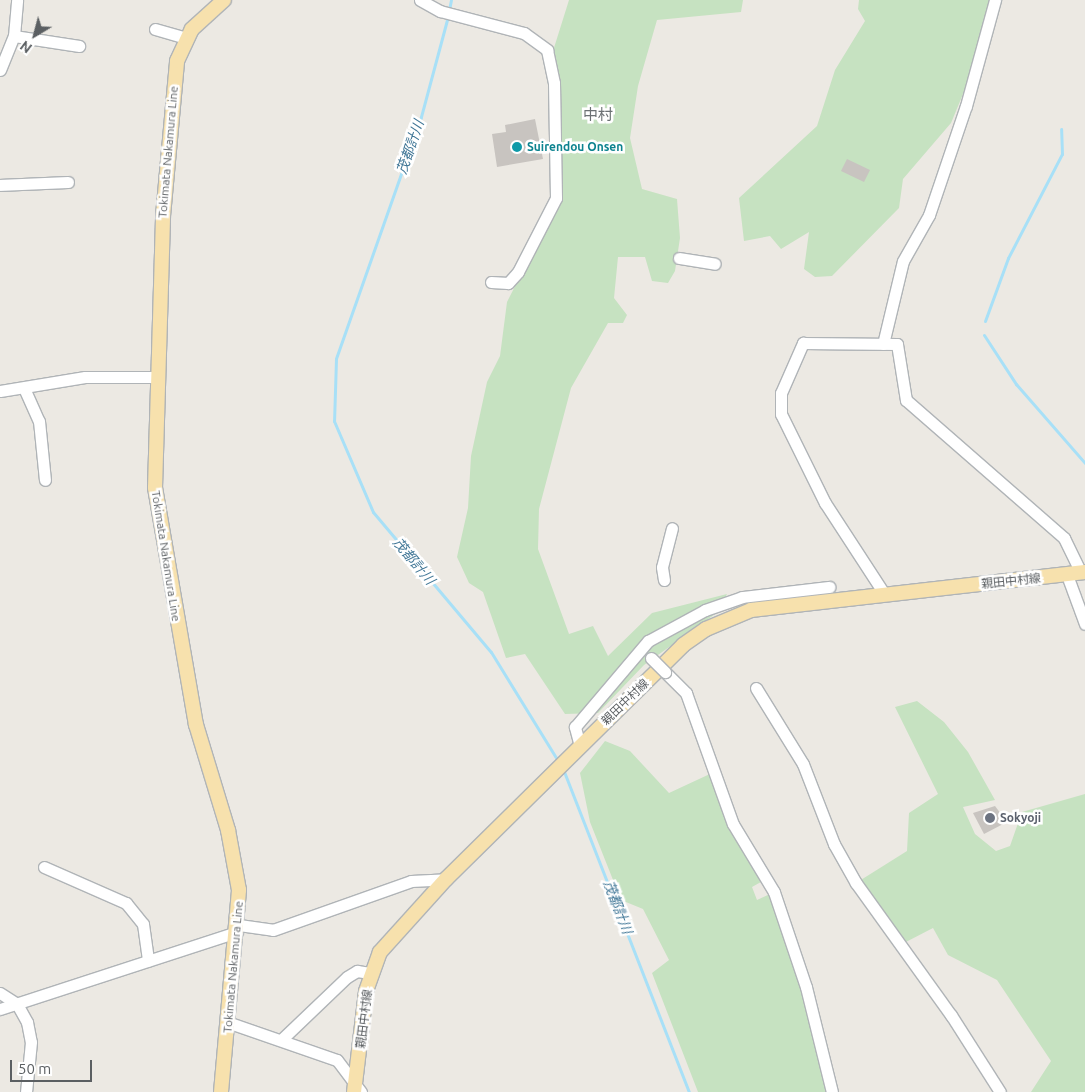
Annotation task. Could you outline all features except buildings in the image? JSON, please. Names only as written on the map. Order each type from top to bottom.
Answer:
[{"type":"main road","name":"Tokimata Nakamura Line","points":[[221,1092],[238,929],[236,861],[196,725],[165,560],[155,488],[157,377],[171,102],[177,61],[187,38],[212,4],[224,0]]},
{"type":"main road","name":"親田中村線","points":[[357,1090],[370,973],[399,927],[683,645],[706,629],[751,610],[1083,572]]},
{"type":"street","points":[[0,70],[14,36],[17,0]]},
{"type":"street","points":[[420,0],[440,11],[524,33],[547,50],[554,83],[556,198],[518,272],[508,283],[491,282]]},
{"type":"street","points":[[884,344],[903,261],[929,215],[966,106],[995,0]]},
{"type":"street","points":[[155,29],[187,38]]},
{"type":"street","points":[[14,36],[79,46]]},
{"type":"street","points":[[0,185],[68,182]]},
{"type":"street","points":[[679,258],[715,264]]},
{"type":"street","points":[[885,595],[825,503],[781,407],[781,393],[803,343],[896,344],[906,400],[1064,538],[1083,572]]},
{"type":"street","points":[[0,391],[85,377],[157,377]]},
{"type":"street","points":[[24,388],[39,421],[45,480]]},
{"type":"street","points":[[664,580],[662,567],[672,528]]},
{"type":"street","points":[[1067,575],[1085,624]]},
{"type":"street","points":[[580,746],[575,727],[641,648],[705,610],[742,597],[829,587]]},
{"type":"street","points":[[641,648],[686,693],[733,824],[774,892],[806,986],[832,1092]]},
{"type":"street","points":[[756,688],[803,764],[834,844],[856,883],[951,1015],[1000,1092]]},
{"type":"street","points":[[44,867],[126,903],[143,924],[148,961]]},
{"type":"street","points":[[0,1009],[148,961],[238,929],[273,930],[411,881],[446,879]]},
{"type":"street","points":[[281,1040],[346,977],[357,971],[370,973]]},
{"type":"street","points":[[0,993],[17,1004],[27,1022],[31,1042],[26,1092]]},
{"type":"street","points":[[227,1022],[337,1060],[357,1090]]},
{"type":"green space","points":[[569,0],[743,0],[741,12],[657,20],[638,86],[630,138],[642,189],[677,199],[680,238],[675,271],[668,283],[652,281],[645,257],[618,257],[614,298],[627,315],[623,323],[608,323],[571,388],[539,509],[538,549],[569,634],[593,626],[608,656],[652,613],[727,594],[718,612],[644,665],[598,713],[565,714],[525,654],[506,658],[483,592],[469,583],[457,557],[468,508],[471,456],[487,382],[500,356],[507,302],[559,200],[561,90],[553,51]]},
{"type":"green space","points":[[859,0],[990,0],[968,82],[951,123],[903,179],[899,208],[832,276],[815,277],[804,269],[809,232],[781,249],[770,236],[744,241],[739,198],[817,126],[835,70],[865,21],[858,9]]},
{"type":"green space","points":[[917,701],[944,722],[968,752],[995,800],[963,807],[975,834],[996,851],[1010,846],[1022,812],[1085,794],[1085,1092],[1031,1092],[1051,1061],[997,980],[948,955],[933,928],[902,944],[856,883],[907,851],[909,813],[938,794],[895,707]]},
{"type":"green space","points":[[605,741],[630,751],[669,793],[712,773],[766,879],[752,887],[757,900],[774,892],[831,1092],[698,1092],[652,973],[669,960],[643,909],[621,900],[590,822],[580,773]]},
{"type":"waterway","name":"茂都計川","points":[[449,10],[451,0]]},
{"type":"waterway","name":"茂都計川","points":[[448,16],[421,117],[336,359],[334,421],[373,512],[491,652],[558,761]]},
{"type":"waterway","points":[[985,321],[1008,258],[1062,154],[1061,129]]},
{"type":"waterway","points":[[984,335],[1016,384],[1085,463]]},
{"type":"waterway","name":"茂都計川","points":[[563,769],[689,1092]]},
{"type":"place","name":"Suirendou Onsen","points":[[517,147]]},
{"type":"place","name":"Sokyoji","points":[[990,818]]},
{"type":"district","name":"中村","points":[[598,115]]}]
